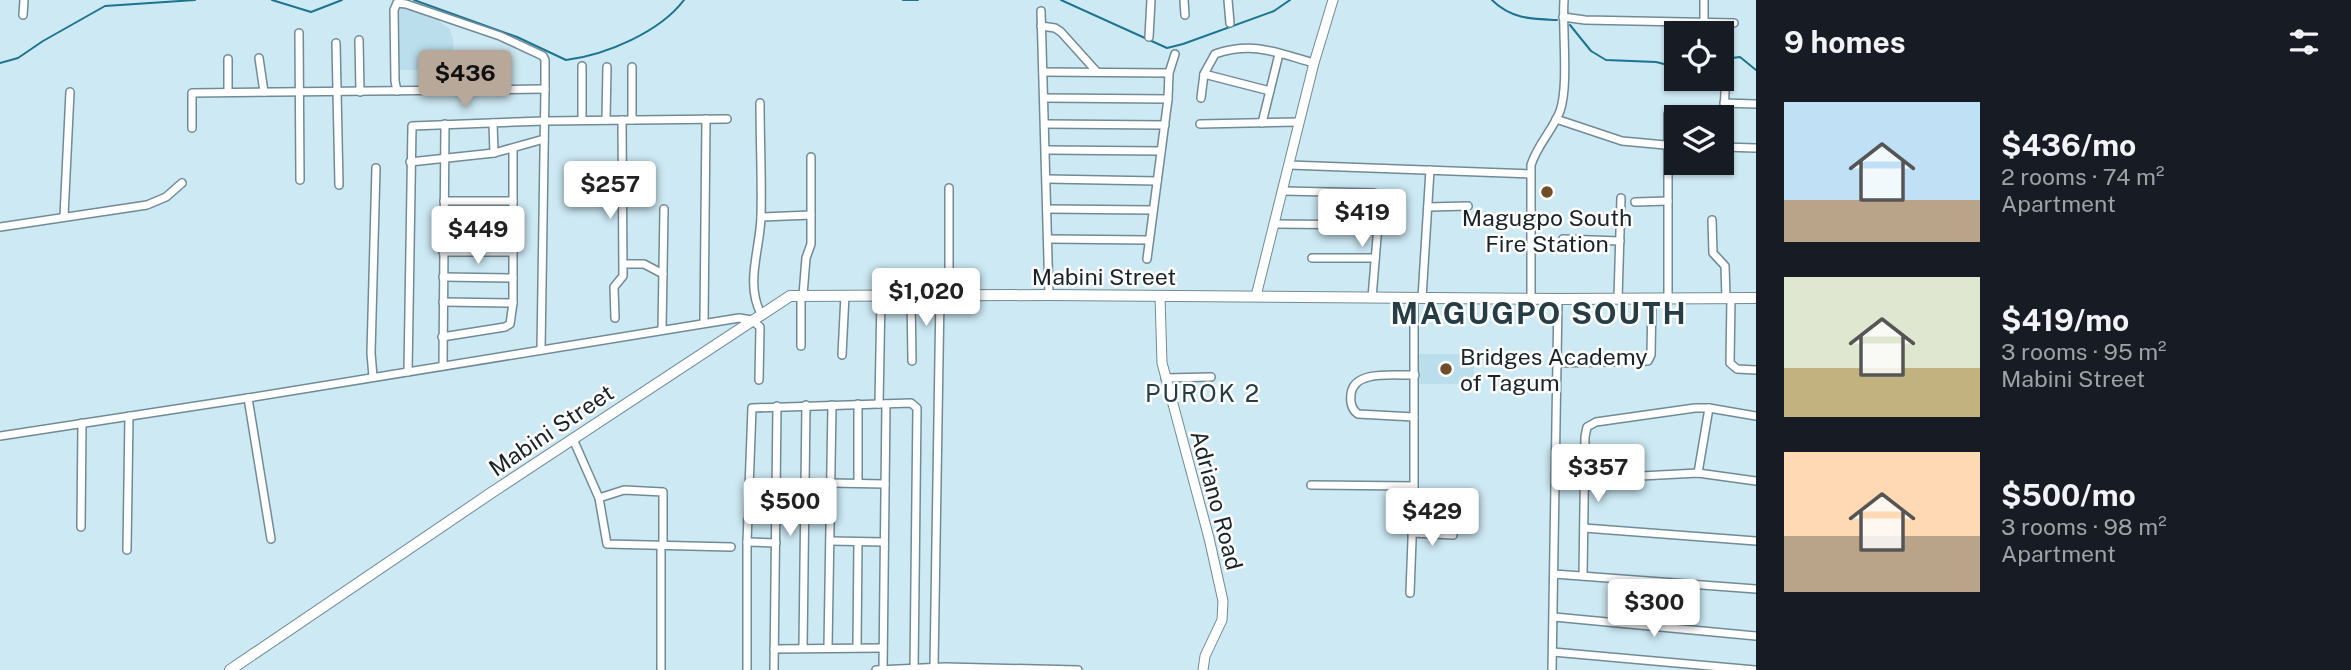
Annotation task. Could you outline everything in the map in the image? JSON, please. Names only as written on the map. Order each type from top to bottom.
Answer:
[{"type":"main road","name":"Mabini Street","points":[[230,670],[786,297],[1049,295],[1756,298]]},
{"type":"street","points":[[23,15],[24,0]]},
{"type":"street","points":[[1149,37],[1151,0]]},
{"type":"street","points":[[1184,0],[1185,15]]},
{"type":"street","points":[[1228,0],[1230,23]]},
{"type":"street","points":[[1256,296],[1314,63],[1333,0]]},
{"type":"street","points":[[1531,299],[1530,174],[1534,156],[1560,109],[1563,90],[1563,0]]},
{"type":"street","points":[[1704,0],[1704,21]]},
{"type":"street","points":[[397,91],[394,6],[401,3],[500,37],[543,56],[545,89],[541,350]]},
{"type":"street","points":[[1041,11],[1049,295]]},
{"type":"street","points":[[1563,17],[1664,21]]},
{"type":"street","points":[[1041,26],[1055,28],[1061,32],[1097,72]]},
{"type":"street","points":[[299,33],[300,180]]},
{"type":"street","points":[[359,40],[360,92]]},
{"type":"street","points":[[336,43],[339,185]]},
{"type":"street","points":[[1201,98],[1204,74],[1216,54],[1234,47],[1254,47],[1314,63]]},
{"type":"street","points":[[1147,259],[1169,73],[1175,54]]},
{"type":"street","points":[[1262,122],[1279,54]]},
{"type":"street","points":[[259,58],[264,92]]},
{"type":"street","points":[[228,59],[228,92]]},
{"type":"street","points":[[582,66],[582,120]]},
{"type":"street","points":[[606,120],[607,67]]},
{"type":"street","points":[[632,68],[632,120]]},
{"type":"street","points":[[1043,72],[1169,73]]},
{"type":"street","points":[[1204,74],[1270,91]]},
{"type":"street","points":[[192,128],[192,93],[545,89]]},
{"type":"street","points":[[1725,91],[1724,103],[1756,104]]},
{"type":"street","points":[[64,216],[70,92]]},
{"type":"street","points":[[1045,98],[1168,99]]},
{"type":"street","points":[[759,380],[760,330],[753,277],[761,216],[760,103]]},
{"type":"street","points":[[1556,118],[1622,141],[1664,145]]},
{"type":"street","points":[[704,323],[706,119]]},
{"type":"street","points":[[408,372],[412,126],[582,120],[727,119]]},
{"type":"street","points":[[615,318],[614,287],[623,276],[624,264],[622,120]]},
{"type":"street","points":[[1200,124],[1299,122]]},
{"type":"street","points":[[493,123],[494,153]]},
{"type":"street","points":[[443,366],[445,124]]},
{"type":"street","points":[[1045,124],[1164,125]]},
{"type":"street","points":[[410,162],[494,153],[544,139]]},
{"type":"street","points":[[1734,147],[1756,148]]},
{"type":"street","points":[[442,337],[509,326],[511,322],[513,149]]},
{"type":"street","points":[[1046,150],[1161,151]]},
{"type":"street","points":[[801,346],[802,295],[806,258],[811,244],[811,157]]},
{"type":"street","points":[[1289,166],[1530,174]]},
{"type":"street","points":[[373,377],[371,353],[376,168]]},
{"type":"street","points":[[1410,593],[1418,298],[1430,170]]},
{"type":"street","points":[[1668,298],[1670,175]]},
{"type":"street","points":[[1047,179],[1157,181]]},
{"type":"street","points":[[0,227],[154,203],[182,183]]},
{"type":"street","points":[[934,667],[948,188]]},
{"type":"street","points":[[1283,191],[1374,192],[1380,198],[1372,298]]},
{"type":"street","points":[[1618,299],[1621,198]]},
{"type":"street","points":[[444,201],[513,201]]},
{"type":"street","points":[[1635,202],[1668,201]]},
{"type":"street","points":[[1428,207],[1468,206]]},
{"type":"street","points":[[662,330],[664,209]]},
{"type":"street","points":[[1047,209],[1153,210]]},
{"type":"street","points":[[761,216],[811,215]]},
{"type":"street","points":[[1712,220],[1713,253],[1725,266],[1729,359],[1733,368],[1756,370]]},
{"type":"street","points":[[1274,224],[1378,225]]},
{"type":"street","points":[[443,227],[513,227]]},
{"type":"street","points":[[1048,239],[1149,240]]},
{"type":"street","points":[[1563,239],[1620,240]]},
{"type":"street","points":[[443,252],[513,252]]},
{"type":"street","points":[[1312,258],[1375,258]]},
{"type":"street","points":[[624,264],[644,264],[663,274]]},
{"type":"street","points":[[443,277],[513,278]]},
{"type":"street","points":[[842,355],[845,295]]},
{"type":"street","points":[[911,295],[912,361]]},
{"type":"street","points":[[881,296],[885,484],[883,648],[879,669],[934,667],[1079,670]]},
{"type":"street","name":"Adriano Road","points":[[1160,296],[1161,352],[1165,378],[1209,538],[1223,601],[1222,620],[1205,656],[1203,670]]},
{"type":"street","points":[[1558,363],[1648,361],[1651,355],[1652,298]]},
{"type":"street","points":[[1552,670],[1558,299]]},
{"type":"street","points":[[443,302],[513,303]]},
{"type":"street","points":[[0,436],[704,323],[757,317]]},
{"type":"street","points":[[1414,416],[1358,414],[1352,407],[1351,395],[1354,385],[1364,378],[1415,375]]},
{"type":"street","points":[[1165,378],[1210,377]]},
{"type":"street","points":[[248,398],[271,539]]},
{"type":"street","points":[[747,670],[750,410],[755,406],[914,403],[917,408],[914,669]]},
{"type":"street","points":[[858,404],[858,483]]},
{"type":"street","points":[[803,648],[806,405]]},
{"type":"street","points":[[828,648],[832,405]]},
{"type":"street","points":[[774,670],[777,406]]},
{"type":"street","points":[[1583,576],[1587,426],[1652,412],[1709,408],[1756,416]]},
{"type":"street","points":[[1698,473],[1709,408]]},
{"type":"street","points":[[127,550],[128,416]]},
{"type":"street","points":[[81,527],[82,423]]},
{"type":"street","points":[[573,439],[599,498],[607,544],[731,547]]},
{"type":"street","points":[[1584,479],[1698,473],[1756,481]]},
{"type":"street","points":[[831,483],[885,484]]},
{"type":"street","points":[[1311,485],[1414,486]]},
{"type":"street","points":[[599,498],[624,489],[663,492],[661,669]]},
{"type":"street","points":[[1413,503],[1448,505]]},
{"type":"street","points":[[1584,528],[1756,541]]},
{"type":"street","points":[[1412,533],[1453,535]]},
{"type":"street","points":[[830,541],[884,542]]},
{"type":"street","points":[[747,542],[776,543]]},
{"type":"street","points":[[857,647],[858,542]]},
{"type":"street","points":[[1554,574],[1756,589]]},
{"type":"street","points":[[1554,617],[1756,636]]},
{"type":"street","points":[[775,649],[883,648]]},
{"type":"street","points":[[1553,652],[1755,670]]},
{"type":"shaded area","points":[[398,6],[428,14],[449,28],[453,39],[454,70],[397,70]]},
{"type":"shaded area","name":"Bridges Academy of Tagum","points":[[1419,354],[1474,354],[1474,384],[1419,384]]},
{"type":"waterway","points":[[0,63],[18,58],[105,6],[195,0]]},
{"type":"waterway","points":[[272,0],[311,12],[342,0]]},
{"type":"waterway","points":[[414,0],[517,37],[566,60],[598,53],[647,32],[674,12],[684,0]]},
{"type":"waterway","points":[[903,0],[918,0]]},
{"type":"waterway","points":[[1061,0],[1167,48],[1274,11],[1290,0]]},
{"type":"waterway","points":[[1492,0],[1514,14],[1557,20]]},
{"type":"waterway","points":[[1570,25],[1591,51],[1606,60],[1664,64]]},
{"type":"waterway","points":[[1734,58],[1740,57],[1756,70]]},
{"type":"place","name":"Magugpo South Fire Station","points":[[1547,192]]},
{"type":"place","name":"Bridges Academy of Tagum","points":[[1446,369]]},
{"type":"district","name":"MAGUGPO SOUTH","points":[[1539,313]]},
{"type":"district","name":"PUROK 2","points":[[1203,393]]}]
